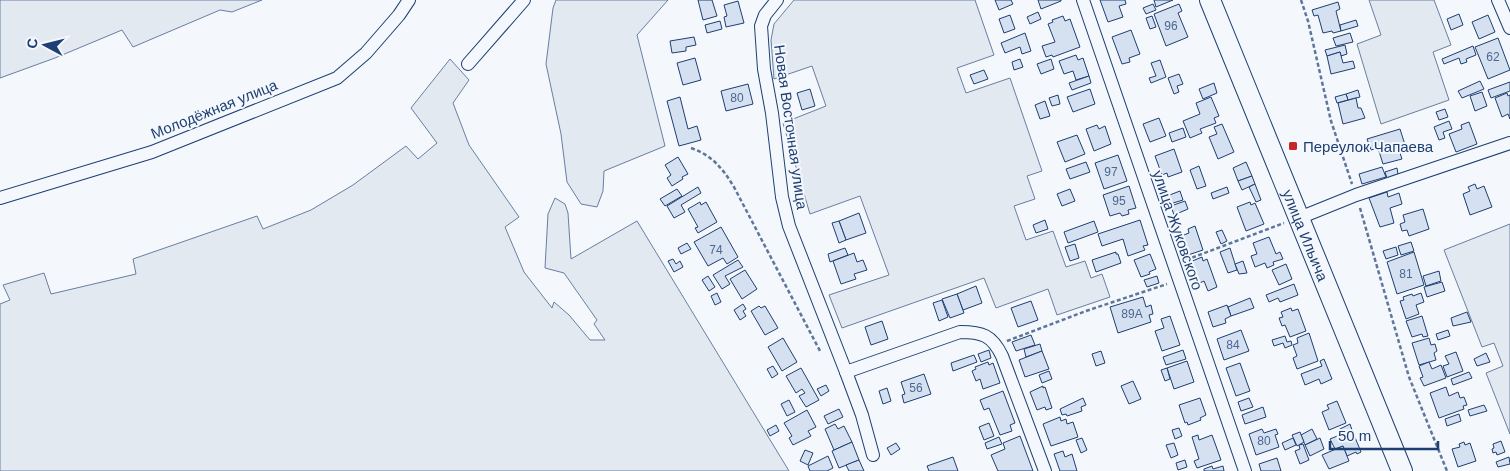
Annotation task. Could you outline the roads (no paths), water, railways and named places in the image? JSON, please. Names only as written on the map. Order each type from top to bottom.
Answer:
[{"type":"main road","name":"улица Ильича","points":[[1210,0],[1402,471]]},
{"type":"street","name":"Молодёжная улица","points":[[0,198],[152,152],[336,78],[366,54],[399,15],[409,0]]},
{"type":"street","points":[[468,64],[524,0]]},
{"type":"street","name":"Новая Восточная улица","points":[[777,0],[765,15],[761,26],[764,69],[772,112],[782,197],[796,243],[862,415],[873,455]]},
{"type":"street","name":"улица Жуковского","points":[[1082,0],[1245,471]]},
{"type":"street","points":[[1498,0],[1510,28]]},
{"type":"street","points":[[1299,218],[1356,195],[1510,143]]},
{"type":"street","points":[[846,372],[960,332],[975,332],[989,337],[997,345],[1045,471]]},
{"type":"place","name":"Переулок Чапаева","points":[[1293,146]]}]
